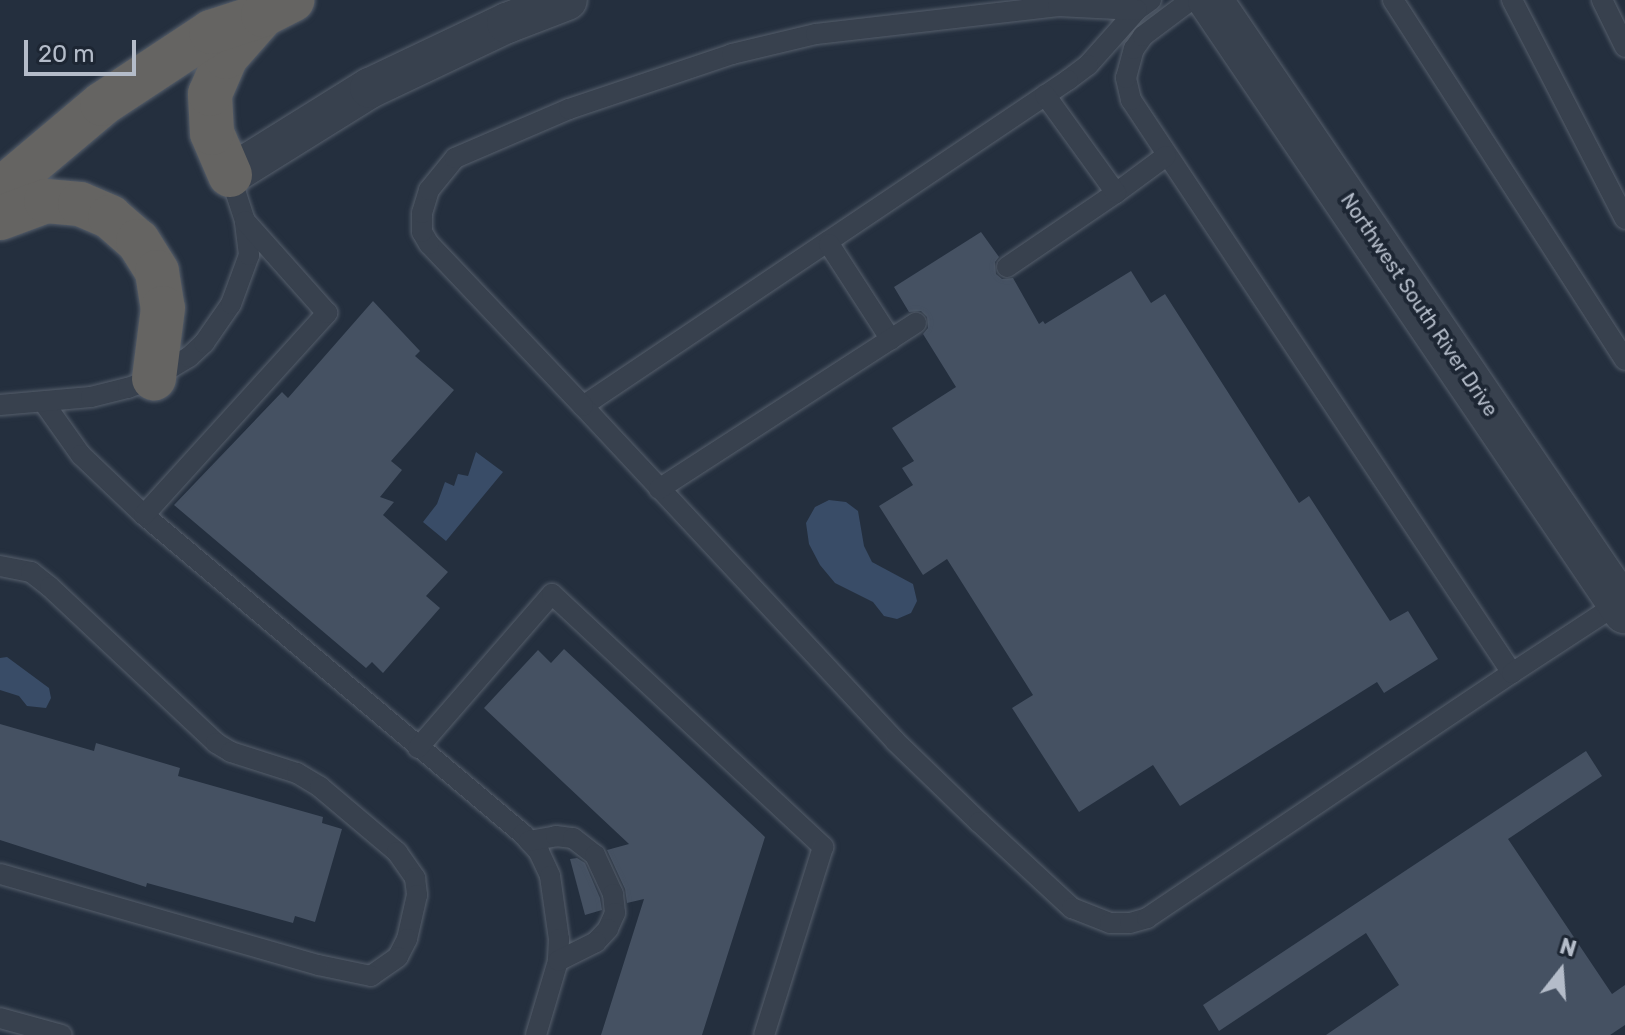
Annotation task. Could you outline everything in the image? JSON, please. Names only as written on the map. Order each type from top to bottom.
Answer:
[{"type":"highway","points":[[230,175],[212,133],[210,94],[226,57],[277,8]]},
{"type":"highway","points":[[0,190],[102,104],[166,61],[211,32],[277,8]]},
{"type":"highway","points":[[0,218],[46,201],[80,204],[110,217],[138,241],[157,272],[163,308],[154,378]]},
{"type":"street","points":[[230,175],[382,81],[507,23],[567,0]]},
{"type":"street","name":"Northwest South River Drive","points":[[1210,0],[1622,607]]},
{"type":"lane","points":[[1191,0],[1143,36],[1134,49],[1126,78],[1131,100],[1512,673]]},
{"type":"lane","points":[[1393,0],[1625,360]]},
{"type":"lane","points":[[1512,0],[1625,219]]},
{"type":"lane","points":[[1602,0],[1625,47]]},
{"type":"lane","points":[[1144,5],[1058,6],[816,34],[732,54],[569,109],[455,158],[429,190],[422,213],[422,232],[429,244],[895,741],[1072,908],[1110,923],[1130,923],[1147,918],[1512,673],[1622,607]]},
{"type":"lane","points":[[583,406],[829,244],[1088,65],[1144,5]]},
{"type":"lane","points":[[1045,95],[1116,193]]},
{"type":"lane","points":[[1007,267],[1166,156]]},
{"type":"lane","points":[[0,405],[100,395],[154,378],[197,350],[231,304],[249,255],[245,221],[230,175]]},
{"type":"lane","points":[[144,515],[327,313],[245,221]]},
{"type":"lane","points":[[829,244],[891,340]]},
{"type":"lane","points":[[659,489],[916,323]]},
{"type":"lane","points":[[44,403],[81,455],[144,515],[529,841],[550,876],[557,917],[558,961],[536,1035]]},
{"type":"lane","points":[[0,566],[31,572],[50,587],[216,743],[241,756],[297,773],[320,787],[397,852],[415,878],[417,895],[407,939],[398,957],[371,976],[318,965],[0,874]]},
{"type":"lane","points":[[418,748],[552,594],[823,847],[764,1035]]},
{"type":"lane","points":[[529,841],[556,836],[573,838],[595,855],[613,894],[615,913],[608,929],[596,942],[558,961]]},
{"type":"lane","points":[[0,1018],[62,1035]]},
{"type":"water","points":[[476,452],[503,472],[446,541],[423,522],[437,504],[445,482],[454,486],[458,474],[468,476]]},
{"type":"water","points":[[829,500],[846,502],[858,511],[864,546],[872,562],[913,584],[917,601],[911,613],[897,619],[884,616],[873,602],[835,583],[820,565],[809,544],[806,523],[815,507]]},
{"type":"water","points":[[7,657],[49,688],[51,698],[46,708],[27,706],[19,696],[0,690],[0,658]]},
{"type":"building","points":[[981,232],[999,257],[995,262],[996,274],[1002,279],[1013,278],[1039,324],[1043,321],[1045,324],[1131,271],[1151,303],[1165,294],[1299,503],[1309,496],[1390,621],[1408,611],[1438,659],[1384,693],[1377,682],[1180,806],[1153,765],[1079,812],[1012,708],[1033,695],[947,559],[923,575],[879,506],[913,485],[902,468],[914,461],[892,428],[956,387],[923,334],[928,328],[927,317],[921,311],[909,312],[894,287]]},
{"type":"building","points":[[373,301],[420,351],[415,356],[454,390],[391,461],[402,470],[380,497],[394,502],[383,515],[448,572],[426,596],[440,608],[383,673],[372,662],[366,668],[174,505],[282,392],[288,398]]},
{"type":"building","points":[[564,649],[765,837],[702,1035],[601,1035],[644,899],[627,903],[625,889],[607,850],[629,844],[484,708],[538,650],[551,663]]},
{"type":"building","points":[[0,724],[94,751],[96,743],[180,768],[178,776],[323,817],[322,823],[342,829],[315,922],[295,916],[293,923],[147,883],[146,887],[0,840]]},
{"type":"building","points":[[1586,751],[1602,776],[1508,839],[1612,994],[1625,985],[1625,1025],[1610,1035],[1326,1035],[1399,985],[1366,933],[1219,1031],[1203,1005]]},
{"type":"building","points":[[577,858],[585,863],[602,910],[585,915],[570,859]]}]
